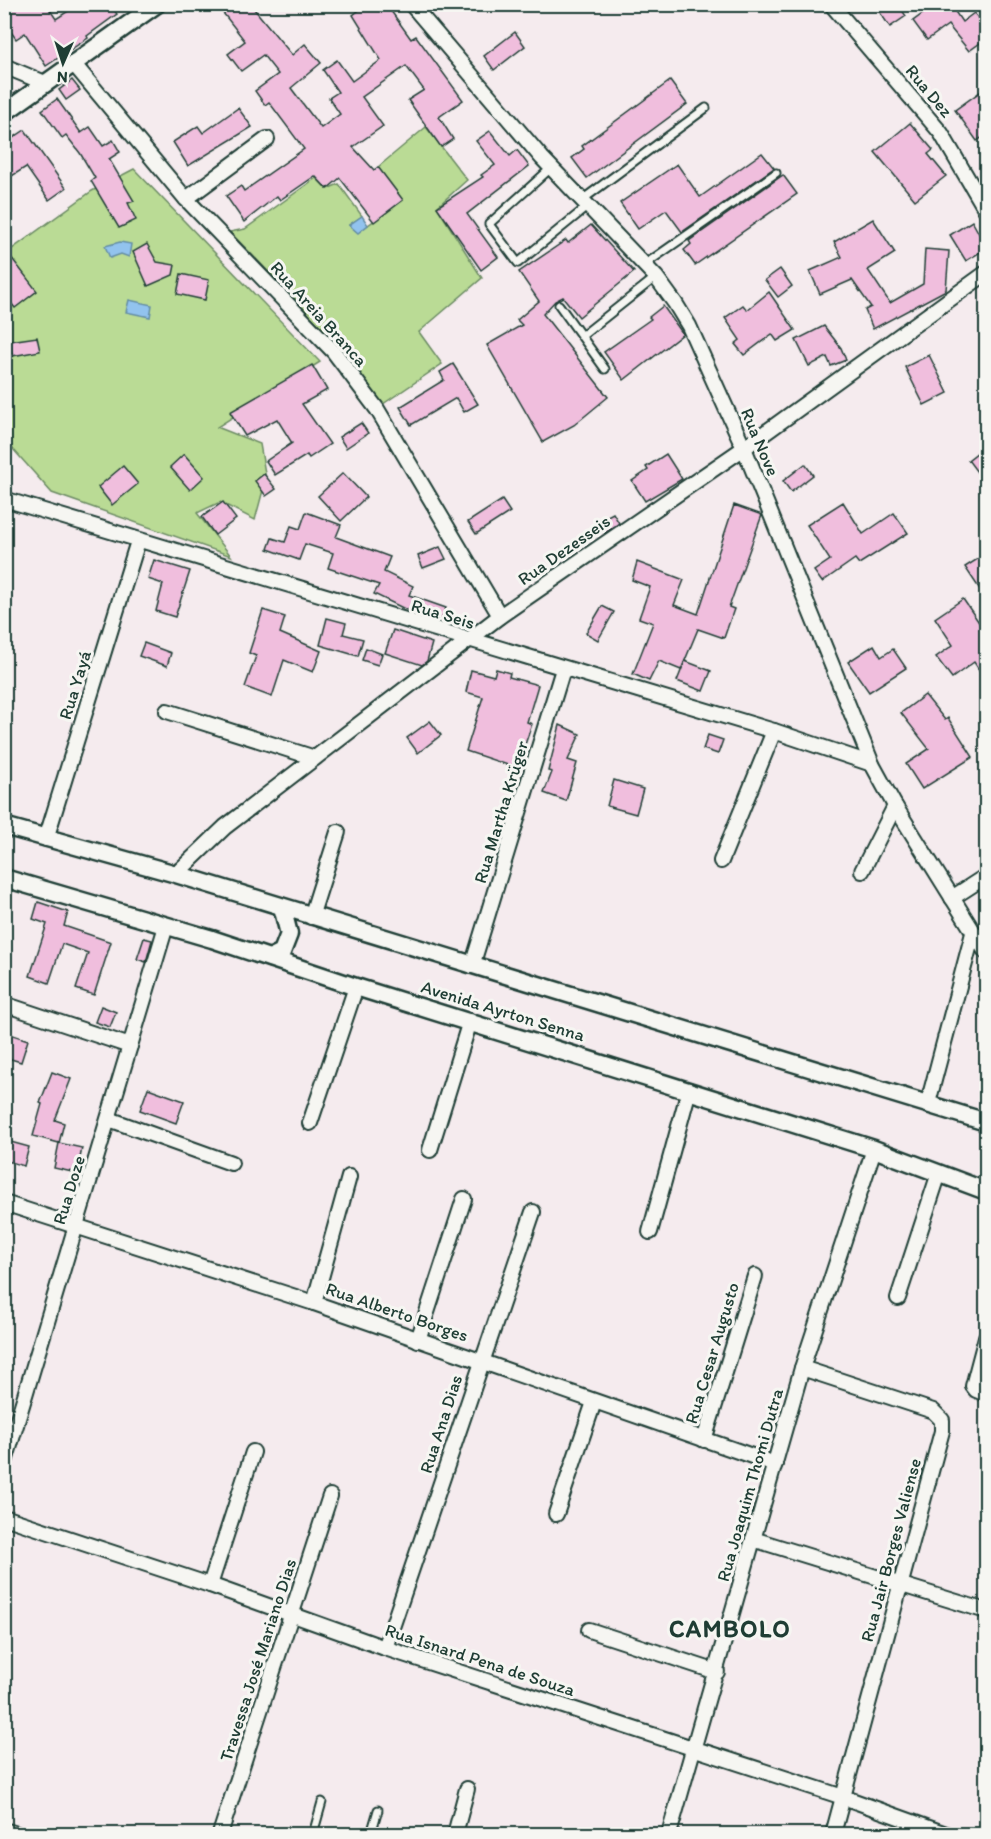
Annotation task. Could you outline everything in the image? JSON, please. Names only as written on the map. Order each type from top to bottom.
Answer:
[{"type":"street","points":[[4,113],[157,4]]},
{"type":"street","name":"Rua Nove","points":[[411,4],[551,168],[656,277],[689,326],[744,448],[872,764],[895,806],[987,952]]},
{"type":"street","name":"Rua Dez","points":[[831,4],[941,134],[987,210]]},
{"type":"street","name":"Rua Areia Branca","points":[[73,63],[186,199],[341,362],[377,409],[500,616]]},
{"type":"street","points":[[4,66],[45,83]]},
{"type":"street","points":[[186,199],[267,139]]},
{"type":"street","name":"Rua Dezesseis","points":[[176,874],[225,827],[467,640],[744,448],[987,273]]},
{"type":"street","name":"Rua Seis","points":[[4,499],[774,731],[872,764]]},
{"type":"street","name":"Rua Yayá","points":[[46,839],[138,541]]},
{"type":"street","name":"Rua Martha Krüger","points":[[472,966],[563,669]]},
{"type":"street","points":[[167,711],[315,758]]},
{"type":"street","points":[[721,861],[774,731]]},
{"type":"street","points":[[862,871],[895,806]]},
{"type":"street","name":"Avenida Ayrton Senna","points":[[4,826],[176,874],[987,1122]]},
{"type":"street","points":[[311,917],[338,832]]},
{"type":"street","points":[[952,898],[987,876]]},
{"type":"street","name":"Avenida Ayrton Senna","points":[[4,878],[270,958],[356,987],[689,1090],[874,1149],[987,1191]]},
{"type":"street","points":[[270,958],[282,952],[290,934],[282,907]]},
{"type":"street","name":"Rua Doze","points":[[4,1465],[166,926]]},
{"type":"street","points":[[928,1103],[973,933]]},
{"type":"street","points":[[310,1124],[356,987]]},
{"type":"street","points":[[4,1004],[130,1046]]},
{"type":"street","points":[[430,1150],[470,1021]]},
{"type":"street","points":[[650,1232],[689,1090]]},
{"type":"street","points":[[109,1119],[231,1163]]},
{"type":"street","name":"Rua Joaquim Thomi Dutra","points":[[669,1834],[802,1368],[874,1149]]},
{"type":"street","points":[[898,1298],[939,1173]]},
{"type":"street","points":[[314,1303],[349,1177]]},
{"type":"street","points":[[418,1340],[464,1199]]},
{"type":"street","name":"Rua Alberto Borges","points":[[4,1203],[314,1303],[775,1464]]},
{"type":"street","name":"Rua Ana Dias","points":[[386,1648],[481,1360],[533,1212]]},
{"type":"street","name":"Rua Cesar Augusto","points":[[704,1440],[755,1276]]},
{"type":"street","points":[[987,1337],[973,1386],[976,1390],[987,1394]]},
{"type":"street","name":"Rua Jair Borges Valiense","points":[[802,1368],[933,1412],[942,1420],[942,1431],[833,1834]]},
{"type":"street","points":[[556,1514],[594,1402]]},
{"type":"street","points":[[210,1584],[253,1452]]},
{"type":"street","name":"Travessa José Mariano Dias","points":[[220,1834],[330,1496]]},
{"type":"street","name":"Rua Isnard Pena de Souza","points":[[4,1517],[210,1584],[386,1648],[843,1797],[946,1834]]},
{"type":"street","points":[[753,1539],[987,1611]]},
{"type":"street","points":[[589,1630],[717,1672]]},
{"type":"street","points":[[455,1834],[467,1789]]},
{"type":"street","points":[[4,1830],[17,1834]]},
{"type":"lane","points":[[551,168],[489,224],[518,263],[585,203],[706,108]]},
{"type":"lane","points":[[644,265],[776,173]]},
{"type":"lane","points":[[583,335],[656,277]]},
{"type":"lane","points":[[559,305],[583,335],[605,369]]},
{"type":"lane","points":[[313,1834],[322,1802]]},
{"type":"lane","points":[[370,1834],[378,1810]]},
{"type":"green space","points":[[426,127],[467,180],[437,207],[482,278],[419,332],[442,364],[383,404],[297,301],[230,232],[245,229],[316,178],[327,189],[339,184],[362,216],[349,225],[358,232],[403,200],[378,167]]},
{"type":"green space","points":[[134,169],[320,362],[217,427],[260,444],[266,479],[255,520],[220,502],[197,513],[231,556],[52,493],[5,440],[4,255],[92,191]]},
{"type":"water","points":[[362,216],[368,225],[358,233],[349,225]]},
{"type":"water","points":[[120,242],[131,244],[129,257],[121,254],[110,258],[105,246]]},
{"type":"water","points":[[129,300],[152,305],[150,317],[126,312]]},
{"type":"building","points":[[4,4],[46,4],[56,19],[79,4],[110,4],[117,14],[87,36],[88,38],[46,66],[25,33],[16,39],[4,22]]},
{"type":"building","points":[[216,4],[250,4],[292,55],[305,44],[321,63],[291,88],[321,128],[340,114],[329,98],[338,92],[323,70],[337,60],[352,81],[381,60],[353,15],[367,4],[386,4],[411,39],[416,36],[463,100],[439,117],[453,139],[441,147],[408,100],[424,90],[406,66],[362,97],[383,126],[353,147],[374,170],[378,167],[403,200],[374,222],[340,178],[327,189],[315,176],[280,200],[277,196],[244,222],[226,196],[241,186],[244,191],[304,149],[269,102],[265,105],[255,91],[278,74],[263,55],[241,71],[228,54],[245,41]]},
{"type":"building","points":[[874,4],[898,4],[906,16],[890,27]]},
{"type":"building","points":[[936,4],[950,4],[962,22],[974,13],[987,29],[987,38],[969,51],[948,25],[927,40],[913,21]]},
{"type":"building","points":[[515,32],[525,46],[494,70],[484,56]]},
{"type":"building","points":[[72,80],[80,90],[66,100],[59,90]]},
{"type":"building","points":[[670,81],[687,104],[587,178],[572,158],[584,149],[582,146]]},
{"type":"building","points":[[987,87],[987,134],[977,141],[955,110]]},
{"type":"building","points":[[57,99],[81,133],[90,127],[103,146],[113,140],[120,152],[109,159],[134,201],[128,203],[136,220],[119,228],[91,181],[95,178],[80,153],[66,135],[62,138],[42,110]]},
{"type":"building","points":[[238,108],[252,127],[188,166],[173,142],[198,126],[203,133]]},
{"type":"building","points":[[910,123],[933,150],[928,154],[946,176],[915,200],[875,152]]},
{"type":"building","points":[[25,130],[66,188],[49,200],[26,167],[4,181],[4,144]]},
{"type":"building","points":[[490,131],[510,156],[517,150],[529,166],[467,214],[498,257],[481,270],[437,207],[483,177],[481,175],[495,165],[476,141]]},
{"type":"building","points":[[762,153],[774,168],[682,232],[666,210],[638,229],[620,203],[677,164],[700,197]]},
{"type":"building","points":[[783,175],[797,194],[695,265],[684,250],[691,244],[689,241]]},
{"type":"building","points":[[873,219],[895,253],[868,270],[890,303],[923,284],[925,249],[949,251],[946,290],[873,329],[865,310],[871,307],[852,280],[820,294],[810,271],[842,257],[834,242]]},
{"type":"building","points":[[972,221],[987,248],[966,261],[950,235]]},
{"type":"building","points":[[591,225],[634,272],[579,317],[563,297],[555,301],[543,314],[608,397],[574,425],[543,442],[487,345],[522,325],[517,320],[539,301],[519,272],[566,240],[568,243]]},
{"type":"building","points":[[147,244],[157,262],[175,265],[173,275],[148,286],[133,252]]},
{"type":"building","points":[[4,248],[37,291],[15,308],[4,294]]},
{"type":"building","points":[[780,269],[792,286],[778,297],[765,280]]},
{"type":"building","points":[[181,274],[209,280],[205,300],[177,294]]},
{"type":"building","points":[[769,292],[795,330],[777,341],[772,334],[744,355],[735,344],[740,340],[725,318],[743,305],[747,310]]},
{"type":"building","points":[[663,306],[683,334],[624,380],[604,352],[651,319],[649,317]]},
{"type":"building","points":[[824,326],[841,348],[846,360],[831,366],[827,357],[809,366],[796,340]]},
{"type":"building","points":[[37,337],[40,351],[12,356],[10,341]]},
{"type":"building","points":[[929,355],[948,393],[924,405],[905,367]]},
{"type":"building","points":[[453,364],[478,404],[464,412],[456,398],[411,425],[400,407],[444,380],[440,372]]},
{"type":"building","points":[[312,365],[327,390],[302,404],[330,444],[309,458],[307,455],[275,475],[266,461],[292,443],[277,419],[245,436],[230,412]]},
{"type":"building","points":[[361,423],[368,433],[346,448],[339,437]]},
{"type":"building","points":[[987,445],[987,465],[977,472],[968,460]]},
{"type":"building","points":[[184,454],[204,477],[190,490],[170,467]]},
{"type":"building","points":[[666,454],[682,479],[645,501],[632,481],[648,470],[646,467]]},
{"type":"building","points":[[805,464],[813,475],[791,492],[783,481]]},
{"type":"building","points":[[123,466],[138,484],[112,505],[98,487]]},
{"type":"building","points":[[343,473],[366,497],[341,521],[318,496]]},
{"type":"building","points":[[264,474],[276,489],[266,496],[255,481]]},
{"type":"building","points":[[502,500],[510,512],[476,534],[468,522]]},
{"type":"building","points":[[223,502],[236,519],[215,535],[202,517]]},
{"type":"building","points":[[843,502],[863,534],[894,513],[908,533],[859,564],[855,559],[822,582],[814,571],[830,560],[807,525]]},
{"type":"building","points":[[734,505],[762,515],[729,607],[734,609],[724,638],[698,629],[681,670],[659,661],[649,681],[633,674],[653,623],[639,618],[650,587],[632,580],[637,562],[684,580],[674,605],[698,614]]},
{"type":"building","points":[[306,512],[341,525],[336,537],[390,557],[384,572],[413,586],[409,595],[446,608],[441,621],[411,612],[374,594],[379,585],[328,568],[333,553],[305,544],[299,560],[268,549],[272,538],[285,542],[291,526],[300,529]]},
{"type":"building","points":[[613,513],[619,523],[605,533],[598,521]]},
{"type":"building","points":[[440,547],[446,559],[423,568],[418,556]]},
{"type":"building","points":[[987,553],[987,600],[965,567]]},
{"type":"building","points":[[154,560],[190,571],[175,617],[156,611],[163,584],[148,579]]},
{"type":"building","points":[[963,599],[987,634],[987,682],[974,662],[952,678],[936,657],[953,645],[935,618]]},
{"type":"building","points":[[602,606],[614,612],[598,640],[586,633]]},
{"type":"building","points":[[263,610],[285,617],[280,633],[321,651],[313,672],[284,660],[272,697],[245,687],[256,656],[249,653]]},
{"type":"building","points":[[327,618],[346,623],[343,634],[363,639],[358,656],[320,645]]},
{"type":"building","points":[[393,630],[432,643],[427,661],[422,665],[385,653]]},
{"type":"building","points":[[144,643],[171,653],[167,666],[139,656]]},
{"type":"building","points":[[874,645],[881,657],[893,649],[906,668],[869,692],[848,662]]},
{"type":"building","points":[[366,648],[382,654],[378,665],[362,660]]},
{"type":"building","points":[[685,661],[711,671],[703,691],[677,681]]},
{"type":"building","points":[[496,669],[510,673],[509,677],[538,685],[527,722],[532,724],[517,768],[466,751],[483,697],[466,692],[471,670],[494,676]]},
{"type":"building","points":[[925,695],[945,720],[948,718],[973,757],[922,789],[906,764],[929,749],[901,713]]},
{"type":"building","points":[[430,721],[441,735],[418,753],[407,738]]},
{"type":"building","points":[[560,725],[580,734],[568,760],[577,763],[566,801],[544,793],[552,772],[548,771]]},
{"type":"building","points":[[708,735],[723,740],[718,754],[703,749]]},
{"type":"building","points":[[614,780],[643,789],[636,814],[607,806]]},
{"type":"building","points":[[38,902],[68,912],[64,926],[111,942],[94,995],[76,989],[88,953],[62,944],[49,983],[30,976],[47,924],[33,919]]},
{"type":"building","points":[[144,938],[152,940],[146,962],[137,959]]},
{"type":"building","points":[[101,1006],[116,1012],[110,1027],[95,1022]]},
{"type":"building","points":[[4,1032],[28,1040],[21,1062],[4,1057]]},
{"type":"building","points":[[52,1072],[71,1079],[55,1120],[64,1123],[59,1143],[33,1136],[42,1104],[40,1103]]},
{"type":"building","points":[[148,1088],[184,1101],[176,1123],[140,1110]]},
{"type":"building","points":[[7,1141],[29,1147],[24,1166],[4,1160]]},
{"type":"building","points":[[59,1143],[82,1148],[77,1173],[54,1168]]},
{"type":"district","name":"CAMBOLO","points":[[730,1628]]}]
